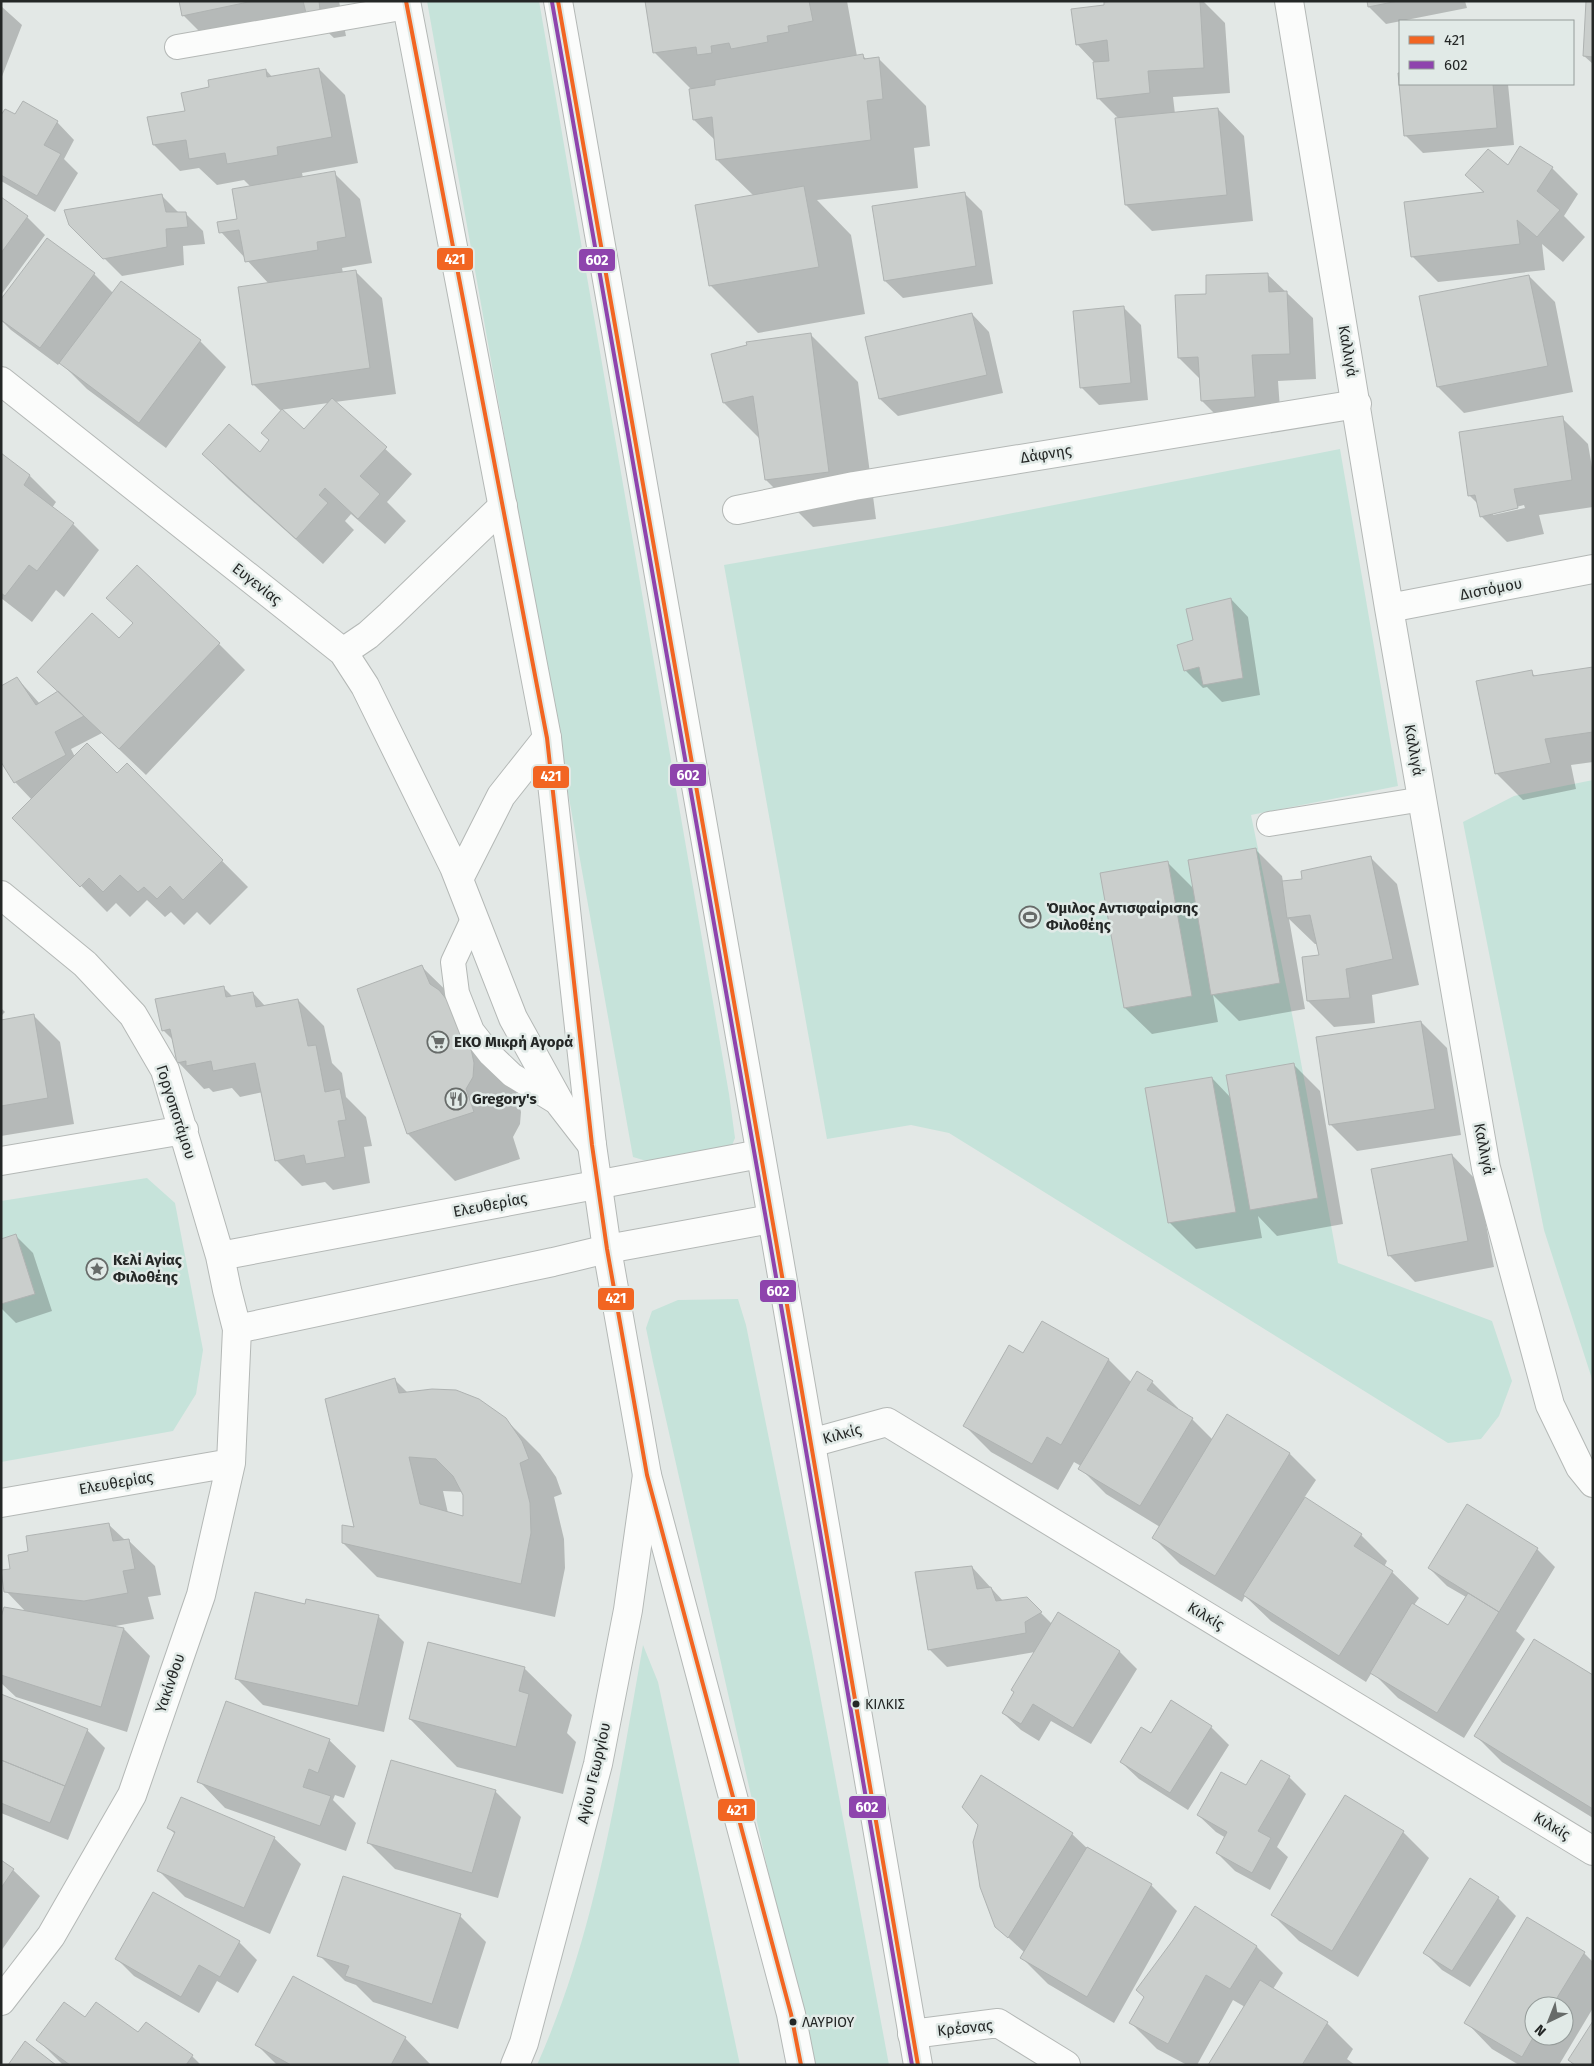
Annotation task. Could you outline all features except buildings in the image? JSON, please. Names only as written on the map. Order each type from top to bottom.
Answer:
[{"type":"street","points":[[558,1],[918,2065]]},
{"type":"street","name":"Καλλιγά","points":[[1289,1],[1389,608],[1486,1168],[1550,1405],[1580,1467],[1593,1483]]},
{"type":"street","points":[[407,4],[547,738],[592,1145],[607,1249],[647,1475],[791,2014],[801,2065]]},
{"type":"street","name":"Ευγενίας","points":[[1,381],[343,652],[365,686],[459,879],[513,1018],[561,1105],[592,1145]]},
{"type":"street","name":"Δάφνης","points":[[736,510],[863,484],[1356,404]]},
{"type":"street","points":[[343,652],[368,636],[503,506]]},
{"type":"street","name":"Διστόμου","points":[[1389,608],[1593,569]]},
{"type":"street","points":[[459,879],[501,796],[547,738]]},
{"type":"street","name":"Γοργοποτάμου","points":[[1,895],[85,964],[133,1015],[165,1070],[220,1256],[226,1290],[237,1329]]},
{"type":"street","points":[[1,1161],[184,1130]]},
{"type":"street","name":"Ελευθερίας","points":[[220,1256],[760,1154]]},
{"type":"street","points":[[237,1329],[607,1249],[771,1219]]},
{"type":"street","name":"Υακίνθου","points":[[1,2001],[51,1936],[132,1795],[201,1595],[231,1463],[237,1329]]},
{"type":"street","name":"Κιλκίς","points":[[810,1443],[887,1422],[1593,1851]]},
{"type":"street","name":"Ελευθερίας","points":[[1,1503],[231,1463]]},
{"type":"street","name":"Αγίου Γεωργίου","points":[[515,2065],[524,2043],[598,1764],[628,1610],[647,1475]]},
{"type":"street","name":"Κρέσνας","points":[[912,2034],[998,2023],[1066,2065]]},
{"type":"lane","points":[[177,48],[407,4]]},
{"type":"lane","points":[[1269,824],[1423,799]]},
{"type":"lane","points":[[474,917],[452,962],[457,993],[472,1031],[490,1054],[512,1075],[561,1105]]},
{"type":"green space","points":[[427,1],[539,1],[729,1094],[735,1138],[730,1150],[650,1162],[633,1157]]},
{"type":"green space","name":"Όμιλος Αντισφαίρισης Φιλοθέης","points":[[1340,449],[1398,786],[1251,815],[1293,1019],[1338,1263],[1492,1321],[1512,1381],[1499,1416],[1481,1439],[1448,1443],[949,1133],[911,1125],[827,1139],[724,565],[947,526]]},
{"type":"green space","points":[[1593,780],[1593,1382],[1544,1230],[1463,822],[1514,796]]},
{"type":"green space","points":[[147,1178],[175,1203],[203,1350],[196,1394],[173,1431],[1,1462],[1,1201]]},
{"type":"green space","points":[[738,1299],[746,1325],[812,1652],[889,2065],[812,2065],[646,1328],[652,1311],[678,1300]]},
{"type":"green space","points":[[643,1645],[658,1682],[740,2065],[537,2065],[575,1964],[590,1911],[614,1805]]},
{"type":"transit line","name":"421","points":[[406,1],[547,738],[592,1145],[607,1249],[647,1475],[791,2014],[801,2065]]},
{"type":"transit line","name":"421","points":[[558,1],[776,1241],[918,2065]]},
{"type":"transit line","name":"602","points":[[552,2],[770,1242],[912,2065]]},
{"type":"place","name":"Όμιλος Αντισφαίρισης Φιλοθέης","points":[[1030,917]]},
{"type":"place","name":"ΕΚΟ Μικρή Αγορά","points":[[438,1042]]},
{"type":"place","name":"Gregory's","points":[[456,1099]]},
{"type":"place","name":"Κελί Αγίας Φιλοθέης","points":[[97,1269]]},
{"type":"place","name":"ΚΙΛΚΙΣ","points":[[856,1704]]},
{"type":"place","name":"ΛΑΥΡΙΟΥ","points":[[793,2022]]}]
